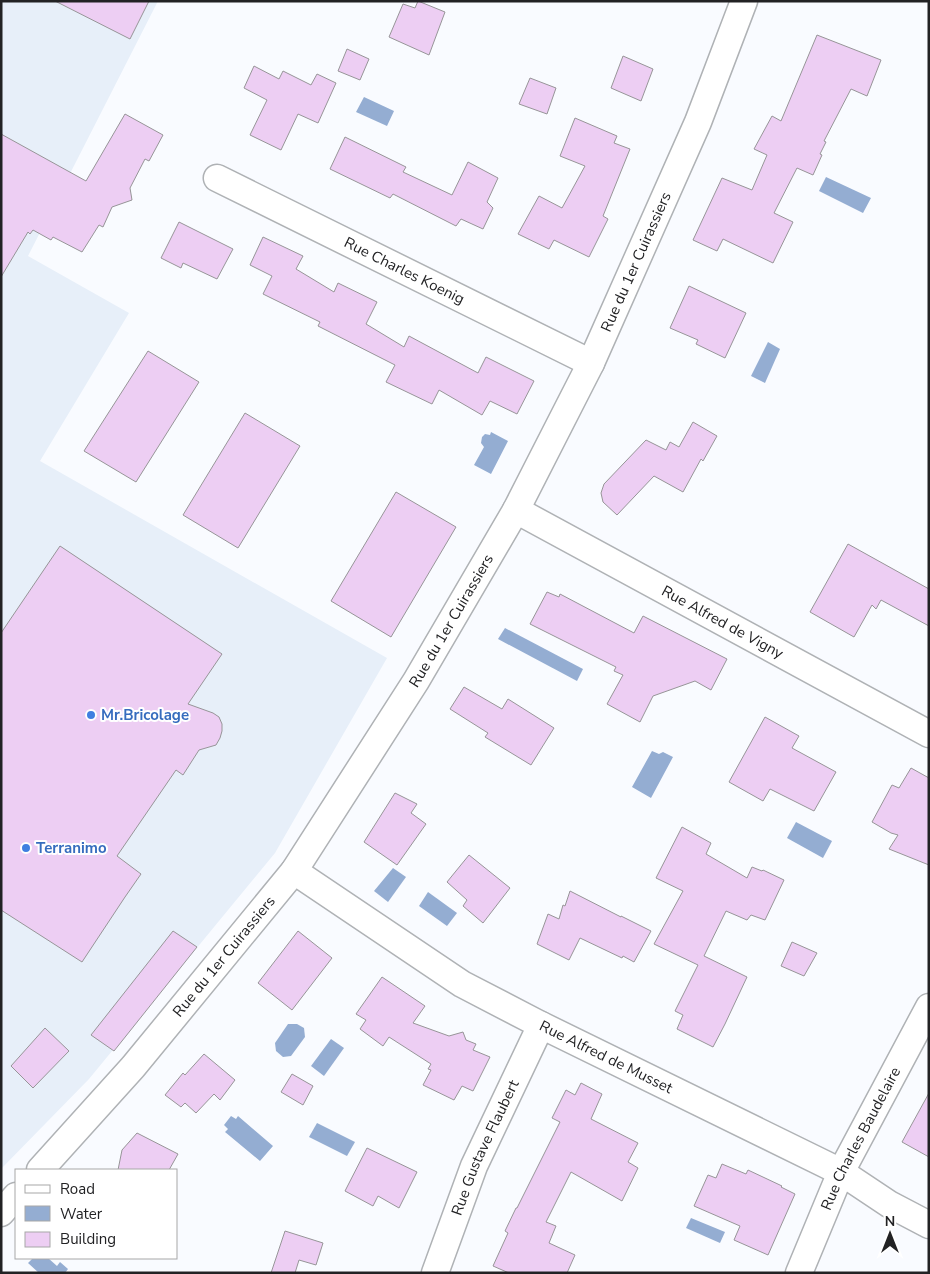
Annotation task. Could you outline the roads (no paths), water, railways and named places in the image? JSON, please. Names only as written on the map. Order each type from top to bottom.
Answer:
[{"type":"street","name":"Rue du 1er Cuirassiers","points":[[41,1169],[133,1067],[294,871],[416,682],[516,510],[591,363],[698,122],[744,1]]},
{"type":"street","name":"Rue Charles Koenig","points":[[217,178],[591,363]]},
{"type":"street","name":"Rue Alfred de Vigny","points":[[516,510],[929,734]]},
{"type":"street","name":"Rue Alfred de Musset","points":[[294,871],[462,984],[541,1025],[841,1172],[889,1204],[929,1224]]},
{"type":"street","name":"Rue Charles Baudelaire","points":[[799,1273],[841,1172],[929,1008]]},
{"type":"street","name":"Rue Gustave Flaubert","points":[[435,1273],[474,1166],[541,1025]]},
{"type":"street","points":[[1,1213],[15,1197]]},
{"type":"water","points":[[364,97],[394,111],[387,126],[356,112]]},
{"type":"water","points":[[826,177],[871,198],[863,213],[819,191]]},
{"type":"water","points":[[768,342],[780,349],[765,383],[751,376]]},
{"type":"water","points":[[491,432],[508,441],[491,474],[474,465],[484,447],[481,443],[482,437],[485,434],[490,435]]},
{"type":"water","points":[[505,628],[583,669],[577,681],[498,639]]},
{"type":"water","points":[[652,751],[659,754],[663,752],[673,757],[651,798],[632,787]]},
{"type":"water","points":[[796,822],[832,841],[823,858],[787,838]]},
{"type":"water","points":[[393,868],[406,877],[388,902],[374,891]]},
{"type":"water","points":[[428,892],[457,913],[447,926],[419,906]]},
{"type":"water","points":[[288,1024],[297,1024],[304,1028],[305,1037],[291,1056],[283,1057],[276,1051],[275,1043]]},
{"type":"water","points":[[331,1039],[344,1048],[324,1076],[311,1066]]},
{"type":"water","points":[[231,1116],[236,1119],[238,1116],[273,1146],[260,1161],[225,1132],[228,1129],[224,1125]]},
{"type":"water","points":[[317,1123],[355,1142],[347,1156],[309,1137]]},
{"type":"water","points":[[691,1218],[725,1232],[720,1243],[686,1228]]},
{"type":"water","points":[[32,1259],[49,1259],[57,1266],[60,1262],[68,1269],[65,1273],[39,1273],[28,1263]]},
{"type":"place","name":"Mr.Bricolage","points":[[91,715]]},
{"type":"place","name":"Terranimo","points":[[26,848]]}]
